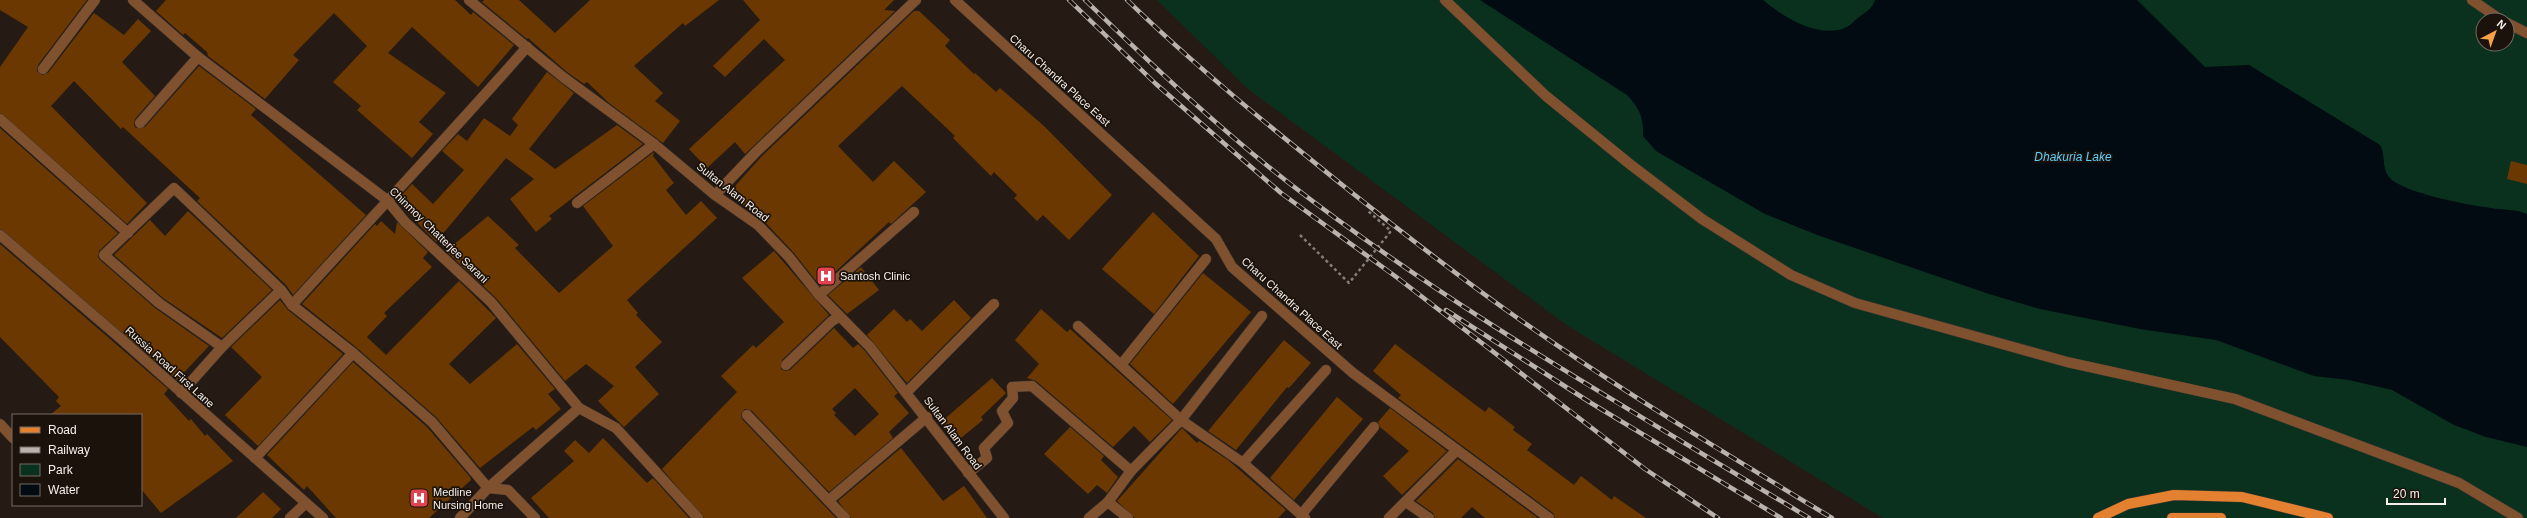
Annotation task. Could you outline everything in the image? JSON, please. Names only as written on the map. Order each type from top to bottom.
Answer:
[{"type":"main road","points":[[2098,518],[2128,504],[2174,495],[2242,497],[2328,518]]},
{"type":"main road","points":[[2172,518],[2221,518]]},
{"type":"street","points":[[43,69],[95,0]]},
{"type":"street","name":"Chinmoy Chatterjee Sarani","points":[[133,0],[198,57],[387,200],[406,222],[491,302],[579,408],[616,428],[698,518]]},
{"type":"street","name":"Sultan Alam Road","points":[[469,0],[527,47],[654,144],[716,195],[758,225],[789,257],[819,295],[870,347],[927,417],[968,473],[1004,518]]},
{"type":"street","points":[[716,195],[756,152],[916,0]]},
{"type":"street","name":"Charu Chandra Place East","points":[[955,0],[1216,239],[1232,267],[1352,373],[1549,518]]},
{"type":"street","points":[[1445,0],[1546,96],[1631,166],[1702,219],[1791,275],[1855,303],[2052,358],[2235,399],[2459,483],[2518,518]]},
{"type":"street","points":[[2472,0],[2489,12]]},
{"type":"street","points":[[2515,27],[2527,33]]},
{"type":"street","points":[[292,305],[387,200],[449,136],[527,47]]},
{"type":"street","points":[[140,123],[198,57]]},
{"type":"street","points":[[0,118],[128,233]]},
{"type":"street","points":[[577,203],[654,144]]},
{"type":"street","points":[[222,347],[159,303],[104,255],[174,188],[281,290],[292,305],[353,353],[432,422],[488,488],[508,490],[535,518]]},
{"type":"street","points":[[819,295],[914,212]]},
{"type":"street","name":"Russia Road First Lane","points":[[0,235],[323,518]]},
{"type":"street","points":[[1121,365],[1206,259]]},
{"type":"street","points":[[180,393],[222,347],[281,290]]},
{"type":"street","points":[[907,392],[994,304]]},
{"type":"street","points":[[1089,518],[1108,502],[1131,471],[1181,420],[1262,316]]},
{"type":"street","points":[[786,365],[832,321],[840,317]]},
{"type":"street","points":[[1078,326],[1181,420],[1243,463],[1303,516],[1374,427]]},
{"type":"street","points":[[255,458],[353,353]]},
{"type":"street","points":[[1243,463],[1326,370]]},
{"type":"street","points":[[968,473],[987,458],[984,448],[1008,423],[1002,411],[1013,398],[1012,388],[1032,386],[1131,471]]},
{"type":"street","points":[[460,518],[488,488],[579,408]]},
{"type":"street","points":[[747,415],[845,518]]},
{"type":"street","points":[[829,500],[927,417]]},
{"type":"street","points":[[0,424],[12,437]]},
{"type":"street","points":[[1389,518],[1457,450]]},
{"type":"street","points":[[290,518],[306,502]]},
{"type":"street","points":[[1108,502],[1128,518]]},
{"type":"street","points":[[1406,502],[1429,518]]},
{"type":"path","points":[[1300,235],[1349,283],[1391,231],[1368,211]]},
{"type":"green space","points":[[1157,0],[2527,0],[2527,518],[1883,518],[1568,326],[1248,89]]},
{"type":"water","name":"Dhakuria Lake","points":[[1480,0],[1763,0],[1771,7],[1802,25],[1825,31],[1847,27],[1868,10],[1875,0],[2137,0],[2205,67],[2249,65],[2380,145],[2383,153],[2385,169],[2389,177],[2396,183],[2421,193],[2452,201],[2495,209],[2519,211],[2527,214],[2527,447],[2486,437],[2454,425],[2392,390],[2349,380],[2314,376],[2216,340],[2140,329],[2040,309],[1989,294],[1820,236],[1765,214],[1656,151],[1643,136],[1642,118],[1635,104],[1627,95]]},
{"type":"building","points":[[0,0],[87,0],[38,65],[37,71],[42,75],[48,73],[94,13],[124,35],[138,19],[151,31],[122,62],[155,96],[135,119],[134,125],[136,128],[145,127],[199,66],[256,109],[251,115],[366,215],[293,295],[286,285],[197,201],[200,198],[123,127],[121,129],[74,81],[51,106],[147,203],[127,224],[0,113],[0,67],[28,27],[0,10]]},
{"type":"building","points":[[166,0],[455,0],[471,15],[473,12],[514,45],[478,87],[412,27],[388,53],[446,93],[419,122],[433,134],[412,158],[357,110],[361,106],[333,82],[367,46],[334,13],[293,55],[299,60],[265,99],[208,56],[207,52],[185,33],[183,35],[156,11]]},
{"type":"building","points":[[484,0],[519,0],[555,33],[590,0],[719,0],[685,26],[683,23],[634,66],[663,93],[655,101],[680,121],[663,143],[609,103],[587,82],[584,84],[567,72],[528,38],[527,39],[482,2]]},
{"type":"building","points":[[743,0],[894,0],[884,10],[895,11],[745,154],[735,142],[707,168],[689,149],[785,60],[764,39],[725,77],[713,66],[760,20]]},
{"type":"building","points":[[914,11],[919,11],[950,40],[945,46],[974,74],[975,73],[996,92],[1000,88],[1044,126],[1112,195],[1069,240],[1043,215],[1037,221],[1014,198],[1017,195],[994,172],[991,176],[953,138],[955,136],[902,86],[838,146],[873,182],[894,161],[926,192],[891,224],[889,222],[820,286],[794,253],[763,220],[728,194],[761,157]]},
{"type":"building","points":[[547,72],[574,93],[529,149],[555,169],[617,125],[643,144],[549,216],[552,219],[536,232],[510,199],[534,179],[506,158],[436,242],[399,204],[400,197],[412,184],[433,204],[464,170],[442,151],[458,134],[467,141],[484,118],[510,136],[518,125],[512,119]]},
{"type":"building","points":[[0,128],[118,233],[99,251],[98,257],[100,260],[155,308],[209,346],[177,380],[0,229]]},
{"type":"building","points":[[654,152],[653,156],[674,183],[666,190],[686,215],[701,201],[717,218],[627,300],[638,313],[636,315],[662,342],[635,367],[659,394],[624,427],[598,401],[614,386],[586,364],[565,381],[496,298],[446,251],[488,216],[519,245],[515,248],[559,293],[613,246],[583,206]]},
{"type":"building","points":[[2511,161],[2527,165],[2527,184],[2507,179]]},
{"type":"building","points":[[188,211],[272,290],[222,338],[163,298],[114,255],[150,220],[165,236]]},
{"type":"building","points":[[1153,212],[1199,256],[1154,314],[1102,269]]},
{"type":"building","points":[[381,221],[395,234],[397,222],[428,252],[423,258],[432,267],[384,313],[387,316],[367,337],[386,355],[459,281],[496,318],[449,364],[470,384],[517,344],[555,389],[548,394],[561,409],[536,430],[533,427],[480,468],[436,417],[357,348],[302,304],[375,224],[377,226]]},
{"type":"building","points":[[0,244],[168,389],[164,394],[189,421],[191,419],[205,436],[207,434],[233,461],[161,513],[142,490],[142,414],[51,414],[61,406],[56,401],[59,397],[0,337]]},
{"type":"building","points":[[774,251],[829,315],[782,360],[781,369],[785,371],[790,370],[834,328],[853,348],[858,344],[865,351],[898,393],[894,396],[909,413],[889,432],[893,438],[829,492],[752,411],[745,409],[741,414],[742,419],[836,518],[704,518],[662,469],[737,392],[721,376],[753,345],[756,348],[784,322],[742,278]],"holes":[[[855,388],[879,414],[855,436],[834,415],[836,413],[832,409]]]},
{"type":"building","points":[[861,267],[879,290],[847,314],[828,295]]},
{"type":"building","points":[[1203,273],[1251,312],[1173,404],[1130,364]]},
{"type":"building","points":[[280,300],[288,310],[343,354],[258,446],[225,415],[262,377],[231,347]]},
{"type":"building","points":[[954,300],[971,318],[907,383],[867,335],[894,309],[907,322],[910,319],[922,331]]},
{"type":"building","points":[[1041,309],[1067,332],[1070,329],[1172,420],[1150,442],[1134,426],[1113,447],[1036,381],[1027,378],[1039,364],[1015,340]]},
{"type":"building","points":[[1284,340],[1311,363],[1289,388],[1287,387],[1236,450],[1208,431]]},
{"type":"building","points":[[1395,344],[1485,412],[1489,407],[1515,427],[1513,430],[1532,444],[1527,450],[1574,485],[1581,476],[1612,500],[1614,496],[1646,518],[1555,518],[1553,513],[1398,398],[1401,395],[1373,371]]},
{"type":"building","points":[[353,362],[427,427],[470,477],[471,480],[429,518],[336,518],[307,486],[304,490],[267,455]]},
{"type":"building","points":[[992,378],[1006,393],[981,417],[983,420],[956,442],[940,423]]},
{"type":"building","points":[[1337,397],[1363,419],[1294,500],[1270,478]]},
{"type":"building","points":[[1390,408],[1447,451],[1402,495],[1383,476],[1409,451],[1380,427],[1378,422]]},
{"type":"building","points":[[1070,427],[1104,456],[1101,460],[1118,477],[1107,493],[1097,485],[1088,494],[1044,454]]},
{"type":"building","points":[[1182,428],[1197,443],[1199,441],[1228,460],[1286,510],[1278,518],[1135,518],[1117,501]]},
{"type":"building","points":[[603,438],[647,483],[653,478],[689,518],[549,518],[531,498],[574,461],[564,451],[575,440],[589,453]]},
{"type":"building","points":[[901,448],[943,501],[964,486],[987,518],[851,518],[838,501]]},
{"type":"building","points":[[1458,459],[1538,518],[1485,518],[1472,507],[1461,518],[1435,518],[1433,513],[1416,501]]},
{"type":"building","points":[[263,492],[281,509],[272,518],[236,518]]},
{"type":"railway","points":[[1069,0],[1156,84],[1281,193],[1399,279],[1645,469],[1718,518]]},
{"type":"railway","points":[[1085,0],[1159,71],[1236,140],[1289,183],[1351,229],[1478,316],[1544,358],[1809,518]]},
{"type":"railway","points":[[1127,0],[1209,75],[1265,122],[1351,192],[1469,283],[1548,339],[1628,392],[1832,518]]},
{"type":"railway","points":[[1446,310],[1591,403],[1781,518]]},
{"type":"place","name":"Santosh Clinic","points":[[826,276]]},
{"type":"place","name":"Medline Nursing Home","points":[[419,498]]}]
